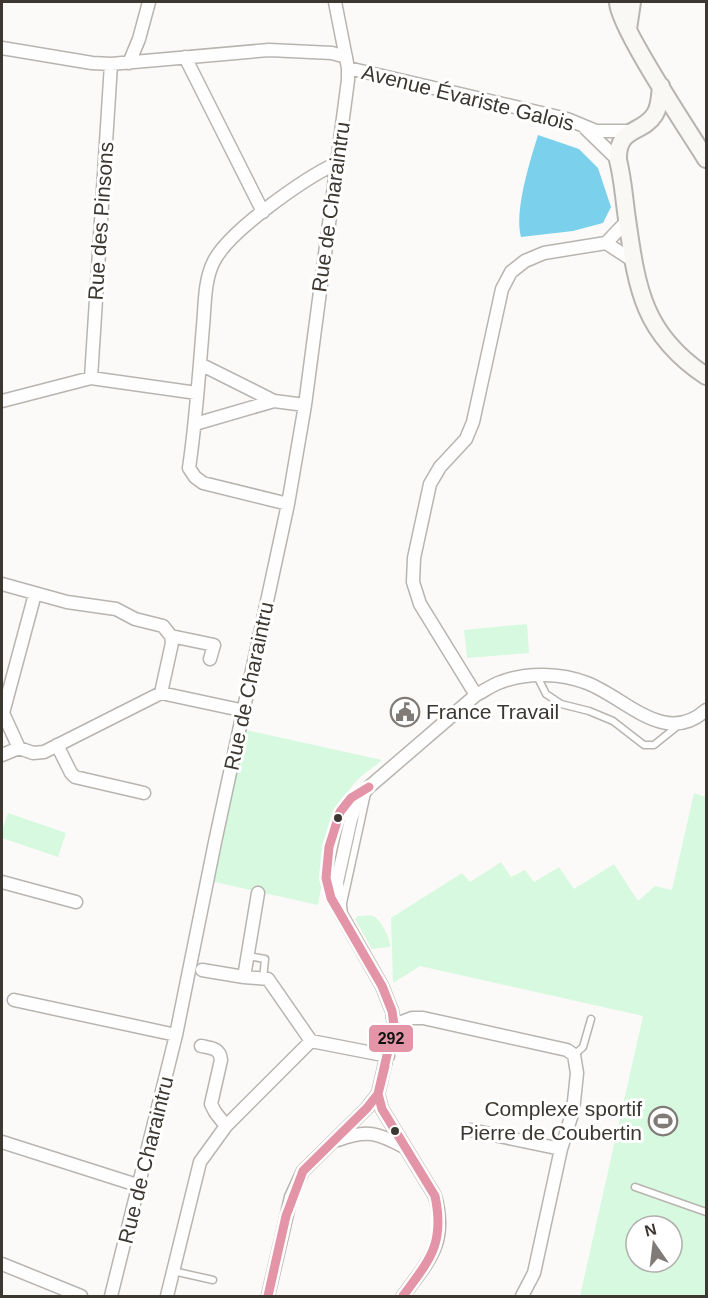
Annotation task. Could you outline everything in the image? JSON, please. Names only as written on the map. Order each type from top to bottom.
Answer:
[{"type":"main road","points":[[618,2],[618,9],[628,29],[706,159]]},
{"type":"main road","points":[[628,29],[632,2]]},
{"type":"main road","points":[[638,128],[654,116],[658,109],[661,86]]},
{"type":"main road","points":[[687,128],[669,121],[627,133],[619,144],[618,160],[627,220],[643,298],[649,316],[676,351],[706,376]]},
{"type":"street","points":[[129,63],[139,39],[149,2]]},
{"type":"street","name":"Avenue Évariste Galois","points":[[335,2],[347,62],[567,119],[584,128],[596,131],[638,128]]},
{"type":"street","points":[[2,48],[111,64],[269,50],[332,53],[347,62]]},
{"type":"street","points":[[185,57],[263,212]]},
{"type":"street","name":"Rue de Charaintru","points":[[111,1296],[176,1035],[212,853],[288,504],[305,405],[337,163],[347,62]]},
{"type":"street","name":"Rue des Pinsons","points":[[91,378],[111,64]]},
{"type":"street","name":"Avenue Évariste Galois","points":[[584,128],[618,160]]},
{"type":"street","points":[[288,504],[203,483],[189,468],[208,277],[218,254],[232,238],[304,181],[337,163]]},
{"type":"street","points":[[476,695],[420,604],[413,582],[414,558],[430,484],[440,467],[466,439],[473,422],[502,289],[511,272],[525,261],[544,253],[606,243],[627,220]]},
{"type":"street","points":[[606,243],[636,262]]},
{"type":"street","points":[[200,364],[274,401],[305,405]]},
{"type":"street","points":[[2,401],[91,378],[197,393]]},
{"type":"street","points":[[195,424],[274,401]]},
{"type":"street","points":[[2,584],[67,602],[116,609],[135,619],[163,626],[171,636],[172,643],[161,693]]},
{"type":"street","points":[[19,748],[3,713],[34,594]]},
{"type":"street","points":[[171,636],[214,645],[210,659]]},
{"type":"street","points":[[268,1296],[285,1219],[296,1184],[303,1171],[368,1108],[378,1094],[388,1056],[393,1025],[392,1011],[382,986],[341,914],[338,882],[355,807],[369,787],[476,695],[499,682],[525,675],[555,676],[586,682],[616,697],[652,720],[665,724],[681,723],[700,716],[706,710]]},
{"type":"street","points":[[2,755],[19,748],[33,753],[44,752],[161,693],[244,711]]},
{"type":"street","points":[[57,745],[75,777],[144,793]]},
{"type":"street","points":[[2,882],[76,902]]},
{"type":"street","points":[[243,977],[258,893]]},
{"type":"street","points":[[202,970],[268,979],[311,1041],[388,1056]]},
{"type":"street","points":[[14,1000],[176,1035]]},
{"type":"street","points":[[393,1025],[412,1018],[423,1018],[567,1050],[574,1055],[577,1089],[573,1110],[561,1149],[534,1273],[522,1296]]},
{"type":"street","points":[[167,1296],[200,1162],[226,1126],[311,1041]]},
{"type":"street","points":[[201,1046],[216,1049],[220,1054],[221,1060],[212,1104],[226,1126]]},
{"type":"street","points":[[378,1094],[382,1109],[435,1196],[439,1211],[440,1224],[434,1252],[404,1296]]},
{"type":"street","points":[[471,1130],[561,1149]]},
{"type":"street","points":[[333,1142],[351,1135],[369,1132],[384,1136],[405,1148]]},
{"type":"street","points":[[2,1142],[140,1185]]},
{"type":"street","points":[[2,1264],[81,1296]]},
{"type":"lane","points":[[536,676],[546,694],[561,704],[613,721],[644,745],[654,745],[668,736],[681,723]]},
{"type":"lane","points":[[247,956],[265,959],[262,979]]},
{"type":"lane","points":[[574,1055],[583,1047],[591,1019]]},
{"type":"lane","points":[[635,1187],[706,1212]]},
{"type":"lane","points":[[172,1270],[213,1280]]},
{"type":"green space","points":[[527,624],[529,653],[467,658],[464,630]]},
{"type":"green space","points":[[246,730],[382,760],[353,785],[338,812],[329,842],[318,905],[210,881]]},
{"type":"green space","points":[[694,793],[706,797],[706,1296],[580,1296],[643,1016],[420,966],[393,983],[391,918],[462,873],[470,882],[501,862],[511,877],[525,870],[534,882],[559,867],[574,889],[614,864],[638,901],[655,886],[672,890]]},
{"type":"green space","points":[[8,813],[66,833],[58,857],[2,838]]},
{"type":"green space","points":[[358,916],[376,918],[385,930],[390,947],[372,949],[355,919]]},
{"type":"water","points":[[538,135],[579,149],[598,168],[611,207],[603,223],[573,231],[521,237],[519,226],[521,200]]},
{"type":"transit line","name":"292","points":[[369,787],[351,798],[340,812],[329,847],[326,878],[331,898],[382,986],[392,1011],[394,1025],[378,1094],[382,1109],[435,1196],[438,1227],[433,1250],[421,1272],[403,1296]]},
{"type":"transit line","name":"292","points":[[268,1296],[286,1216],[303,1171],[367,1108],[378,1094],[385,1066]]},
{"type":"place","name":"France Travail","points":[[405,712]]},
{"type":"place","name":"Complexe sportif Pierre de Coubertin","points":[[663,1121]]}]
